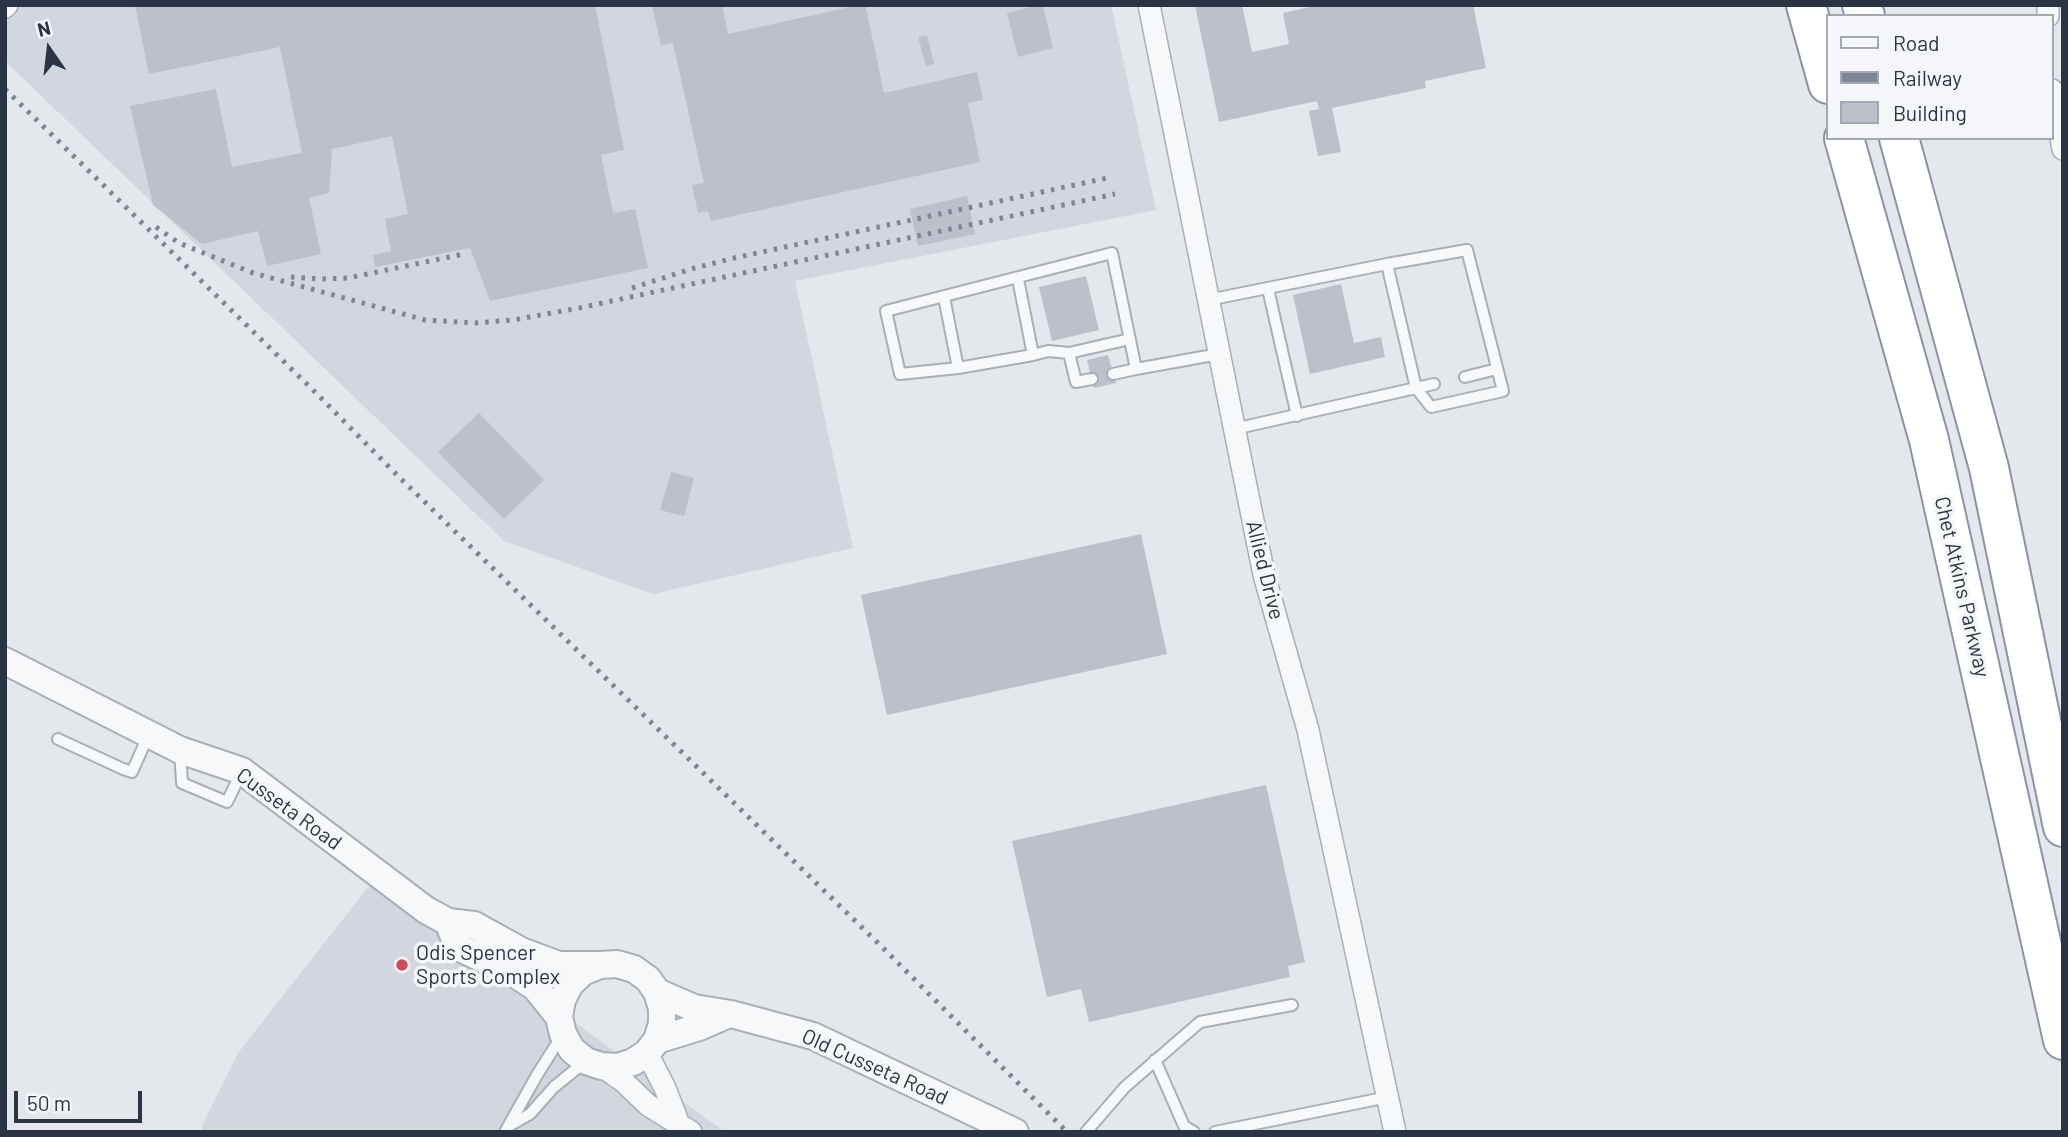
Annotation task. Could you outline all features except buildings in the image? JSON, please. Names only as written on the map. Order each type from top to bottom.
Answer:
[{"type":"highway","points":[[1806,5],[1826,77]]},
{"type":"highway","name":"Chet Atkins Parkway","points":[[1845,140],[1929,440],[2063,1040]]},
{"type":"highway","points":[[1900,140],[1989,468],[2063,827]]},
{"type":"street","name":"Allied Drive","points":[[1149,5],[1264,575],[1308,730],[1395,1132]]},
{"type":"street","points":[[2054,101],[2063,149]]},
{"type":"street","name":"Cusseta Road","points":[[5,661],[180,750],[242,771],[426,910],[447,922],[474,925],[522,951],[559,965],[617,964],[648,979],[657,992]]},
{"type":"street","name":"Cusseta Road","points":[[447,922],[458,947],[515,974],[535,987],[561,1026],[572,1049],[624,1082],[648,1105],[685,1127]]},
{"type":"street","points":[[561,1026],[562,1000],[570,984],[583,972],[600,965]]},
{"type":"street","points":[[652,1046],[662,1024],[662,1008],[657,992]]},
{"type":"street","name":"Old Cusseta Road","points":[[657,992],[694,1008],[731,1014],[813,1036],[1015,1132]]},
{"type":"street","points":[[593,1063],[618,1067],[633,1062],[652,1046],[731,1014]]},
{"type":"street","name":"Cusseta Road","points":[[652,1046],[665,1088],[685,1127]]},
{"type":"lane","points":[[1208,300],[1387,264],[1467,250],[1503,391],[1431,407],[1416,388],[1387,264]]},
{"type":"lane","points":[[1130,339],[1069,353],[1048,351],[958,368],[900,374],[886,311],[1112,253],[1130,339],[1136,369]]},
{"type":"lane","points":[[1017,279],[1033,355]]},
{"type":"lane","points":[[1268,289],[1297,416]]},
{"type":"lane","points":[[944,297],[958,368]]},
{"type":"lane","points":[[1069,353],[1076,382],[1092,379]]},
{"type":"lane","points":[[1113,374],[1219,354]]},
{"type":"lane","points":[[1465,377],[1497,369]]},
{"type":"lane","points":[[1234,429],[1434,384]]},
{"type":"lane","points":[[58,739],[132,772],[149,734]]},
{"type":"lane","points":[[1086,1132],[1125,1087],[1200,1022],[1292,1005]]},
{"type":"lane","points":[[507,1129],[561,1026]]},
{"type":"lane","points":[[1155,1060],[1184,1126],[1194,1132]]},
{"type":"lane","points":[[507,1129],[530,1114],[554,1087],[593,1063]]},
{"type":"lane","points":[[1215,1132],[1388,1097]]},
{"type":"shaded area","points":[[5,5],[1111,5],[1156,210],[795,281],[853,548],[653,594],[504,541],[5,61]]},
{"type":"shaded area","name":"Odis Spencer Sports Complex","points":[[376,877],[725,1132],[201,1132],[238,1053]]},
{"type":"railway","points":[[5,89],[882,947],[1067,1132]]},
{"type":"railway","points":[[632,288],[734,258],[1112,177]]},
{"type":"railway","points":[[156,227],[179,243],[253,273],[425,320],[475,323],[513,320],[579,308],[1115,194]]},
{"type":"railway","points":[[291,277],[348,278],[464,254]]},
{"type":"place","name":"Odis Spencer Sports Complex","points":[[402,965]]}]
